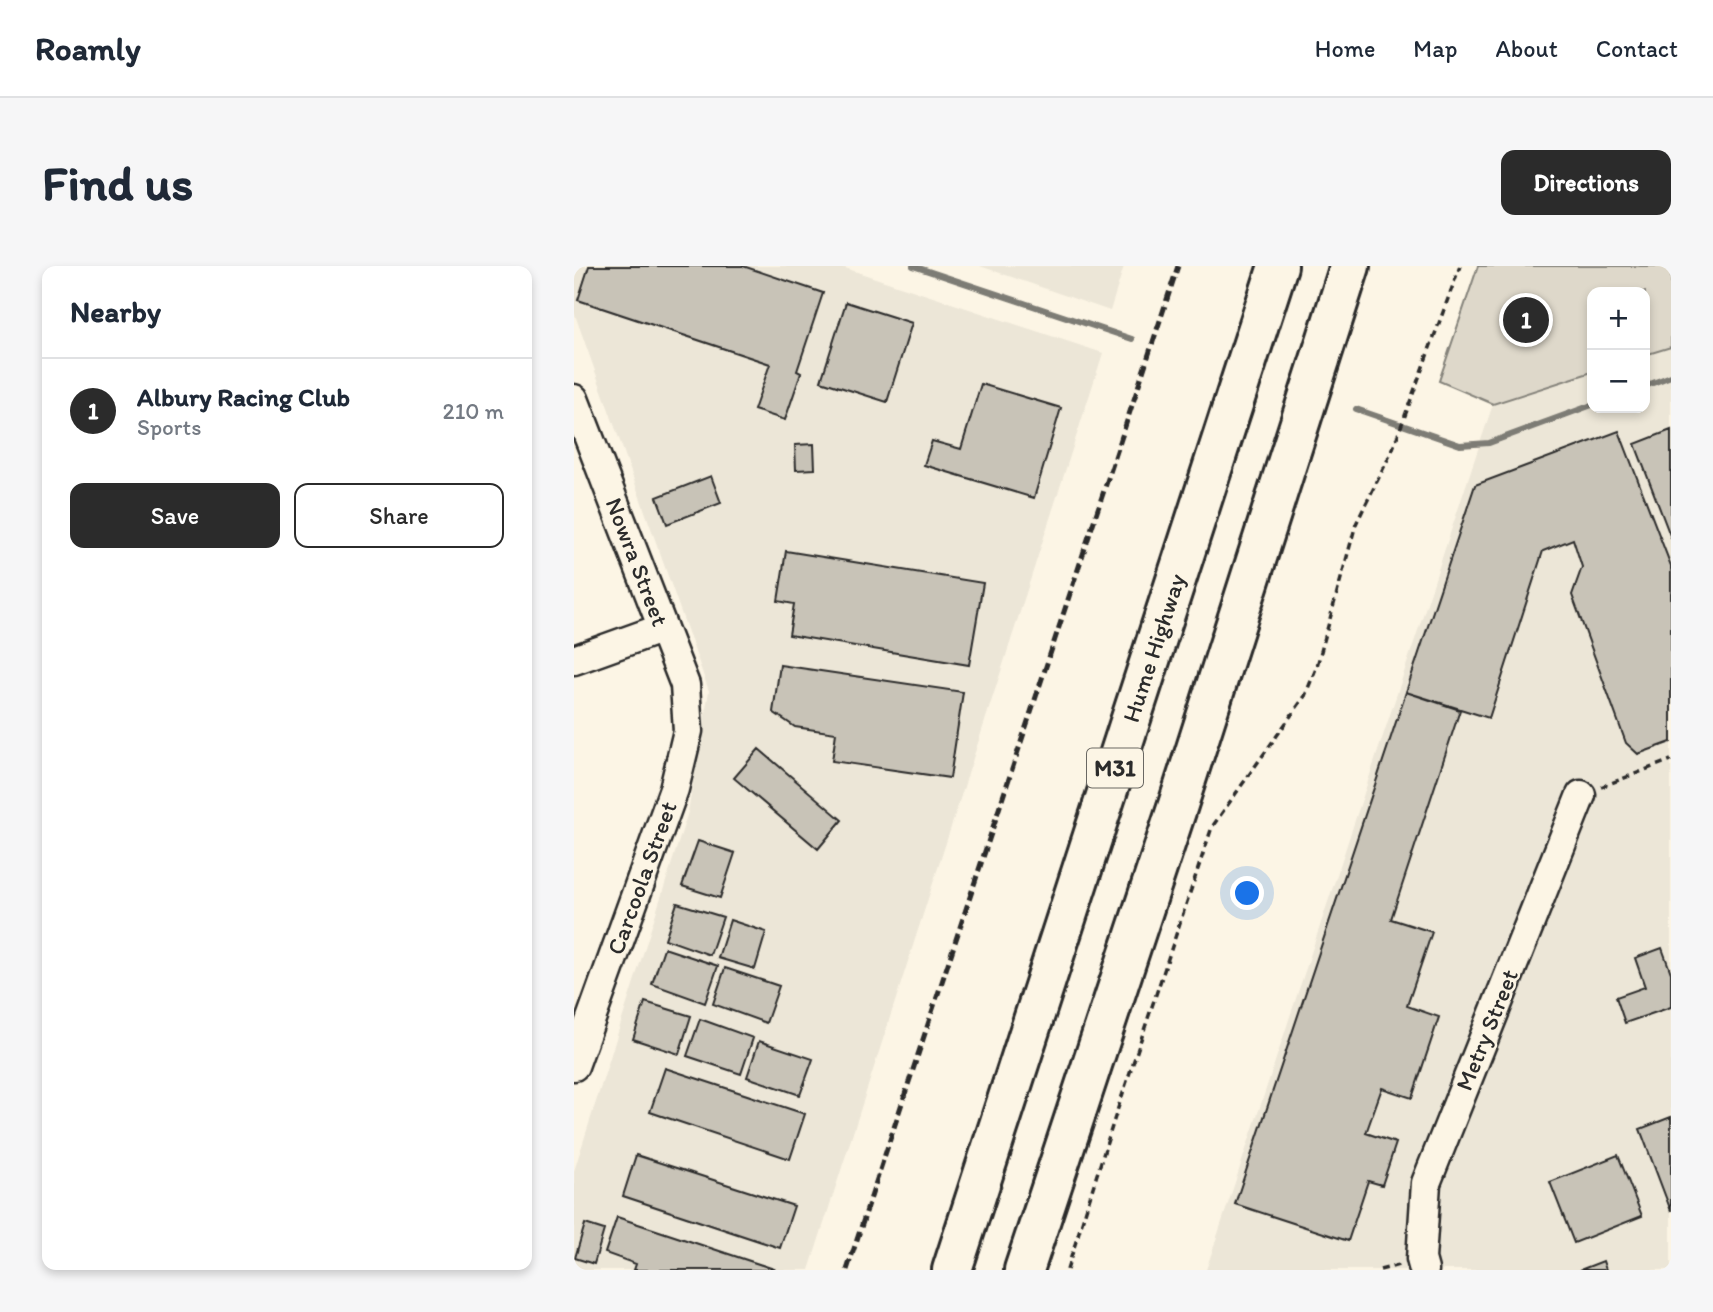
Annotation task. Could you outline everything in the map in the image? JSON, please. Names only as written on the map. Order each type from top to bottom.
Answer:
[{"type":"highway","name":"Hume Highway","points":[[952,1270],[1278,266]]},
{"type":"highway","points":[[1024,1270],[1174,818],[1350,266]]},
{"type":"street","name":"Nowra Street","points":[[574,399],[685,685]]},
{"type":"street","points":[[574,660],[663,628]]},
{"type":"street","name":"Carcoola Street","points":[[575,1063],[674,789],[688,731],[685,685]]},
{"type":"street","name":"Metry Street","points":[[1424,1270],[1421,1258],[1426,1183],[1581,795]]},
{"type":"path","points":[[1067,1270],[1212,827],[1305,696],[1317,666],[1356,524],[1392,451],[1460,266]]},
{"type":"path","points":[[1581,795],[1671,760]]},
{"type":"shaded area","points":[[574,266],[839,266],[1103,353],[809,1270],[574,1270],[574,1171],[688,812],[709,691],[574,312]]},
{"type":"shaded area","points":[[980,266],[1124,266],[1110,311]]},
{"type":"shaded area","points":[[1478,266],[1671,266],[1671,347],[1650,353],[1650,287],[1587,287],[1587,374],[1493,404],[1439,381]]},
{"type":"shaded area","points":[[1671,347],[1671,1270],[1206,1270],[1493,404],[1587,374],[1587,413],[1650,413],[1650,353]]},
{"type":"building","points":[[589,266],[743,266],[823,293],[797,371],[801,373],[785,420],[754,410],[770,364],[578,300]]},
{"type":"building","points":[[846,302],[912,323],[887,402],[821,381]]},
{"type":"building","points":[[981,384],[1061,408],[1034,498],[924,465],[932,441],[961,449]]},
{"type":"building","points":[[1671,430],[1671,538],[1635,444]]},
{"type":"building","points":[[1619,431],[1671,566],[1671,742],[1638,754],[1626,743],[1572,595],[1582,567],[1573,539],[1543,551],[1489,718],[1406,692],[1475,485]]},
{"type":"building","points":[[814,444],[815,469],[796,470],[795,445]]},
{"type":"building","points":[[711,476],[721,503],[667,524],[657,497]]},
{"type":"building","points":[[786,551],[983,583],[969,665],[789,635],[794,604],[778,601]]},
{"type":"building","points":[[780,665],[963,692],[950,778],[832,761],[836,733],[795,727],[773,712]]},
{"type":"building","points":[[1406,692],[1460,710],[1391,919],[1432,932],[1407,1006],[1439,1017],[1412,1098],[1382,1088],[1366,1133],[1396,1143],[1382,1185],[1368,1181],[1348,1241],[1235,1204]]},
{"type":"building","points":[[759,749],[842,820],[818,849],[734,778]]},
{"type":"building","points":[[698,841],[735,853],[720,898],[682,886]]},
{"type":"building","points":[[677,903],[723,917],[710,955],[665,939]]},
{"type":"building","points":[[730,920],[766,932],[755,969],[718,958]]},
{"type":"building","points":[[664,948],[718,966],[705,1003],[652,984]]},
{"type":"building","points":[[1662,948],[1671,973],[1671,1007],[1625,1023],[1616,997],[1645,987],[1635,958]]},
{"type":"building","points":[[725,968],[779,986],[766,1023],[713,1004]]},
{"type":"building","points":[[645,1002],[691,1016],[679,1054],[633,1039]]},
{"type":"building","points":[[700,1019],[753,1038],[741,1074],[687,1056]]},
{"type":"building","points":[[759,1041],[813,1059],[800,1095],[747,1077]]},
{"type":"building","points":[[665,1068],[805,1114],[790,1159],[650,1112]]},
{"type":"building","points":[[1671,1117],[1671,1211],[1640,1129]]},
{"type":"building","points":[[636,1155],[794,1206],[780,1248],[623,1196]]},
{"type":"building","points":[[1618,1155],[1642,1216],[1574,1243],[1550,1182]]},
{"type":"building","points":[[617,1217],[774,1269],[634,1270],[636,1264],[605,1253]]},
{"type":"building","points":[[585,1224],[604,1230],[594,1264],[575,1258]]},
{"type":"building","points":[[1603,1261],[1606,1270],[1580,1270]]},
{"type":"waterway","points":[[913,266],[1132,339]]},
{"type":"waterway","points":[[1650,384],[1671,376]]},
{"type":"waterway","points":[[1356,409],[1460,445],[1489,443],[1587,407]]},
{"type":"railway","points":[[847,1270],[1178,266]]},
{"type":"place","name":"Albury Racing Club","points":[[1526,320]]}]
